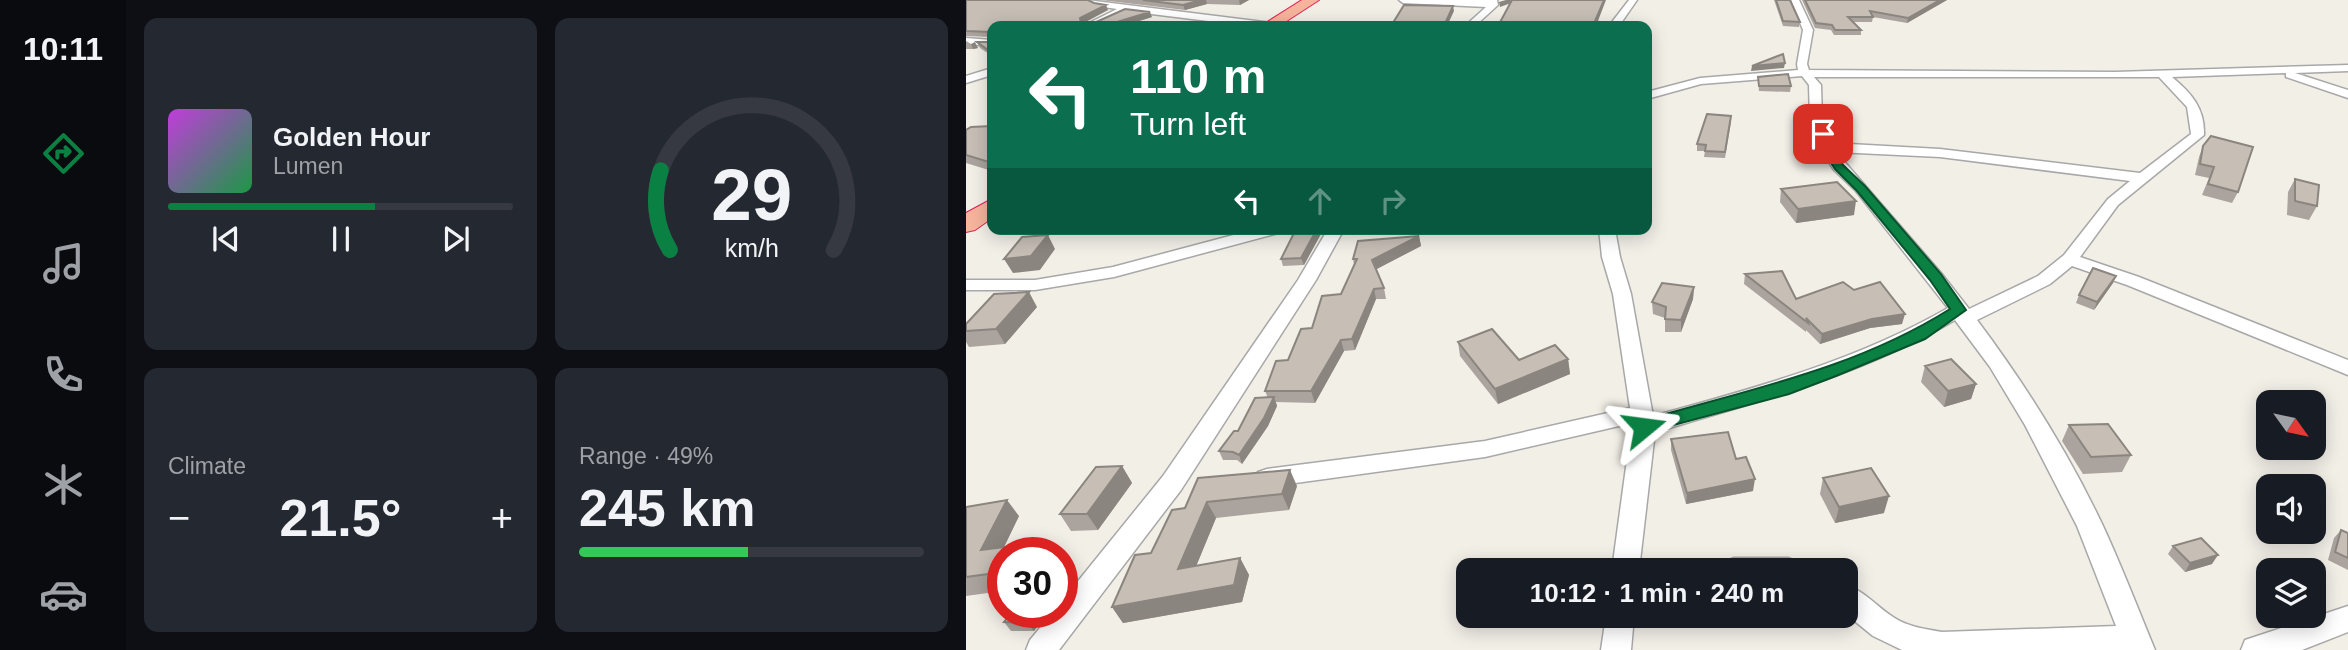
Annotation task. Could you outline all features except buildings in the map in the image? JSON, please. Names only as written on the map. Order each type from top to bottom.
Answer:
[{"type":"highway","points":[[1278,21],[1312,0]]},
{"type":"highway","points":[[966,224],[987,210]]},
{"type":"street","points":[[1091,0],[1100,5],[1126,9],[1228,21]]},
{"type":"street","points":[[1099,21],[1148,0]]},
{"type":"street","points":[[1403,0],[1493,2]]},
{"type":"street","points":[[1618,21],[1633,0]]},
{"type":"street","points":[[1795,0],[1808,30],[1802,64],[1805,73],[1815,85],[1816,120],[1826,147],[1839,167],[1861,188],[1936,277],[1999,363],[2042,435],[2090,526],[2138,645],[1942,646],[1911,640],[1882,626],[1858,607]]},
{"type":"street","points":[[1475,21],[1493,2]]},
{"type":"street","points":[[966,41],[987,43]]},
{"type":"street","points":[[1652,95],[1721,78],[1805,73],[2102,75],[2348,68]]},
{"type":"street","points":[[2279,70],[2348,94]]},
{"type":"street","points":[[966,80],[987,73]]},
{"type":"street","points":[[1240,479],[1280,477],[1485,449],[1643,420],[1783,389],[1919,335],[1961,314],[2044,280],[2070,259],[2113,202],[2197,135],[2200,120],[2194,106],[2161,73]]},
{"type":"street","points":[[1826,147],[1940,153],[2142,178]]},
{"type":"street","points":[[966,285],[1035,285],[1114,272],[1253,235]]},
{"type":"street","points":[[1041,650],[1172,483],[1307,280],[1333,235]]},
{"type":"street","points":[[1608,235],[1622,294],[1643,420],[1627,558]]},
{"type":"street","points":[[2070,259],[2133,281],[2348,368]]},
{"type":"street","points":[[1172,483],[1199,481]]},
{"type":"street","points":[[2256,650],[2287,642],[2348,619]]},
{"type":"street","points":[[1616,650],[1619,628]]},
{"type":"route","points":[[1644,427],[1783,389],[1830,372],[1919,335],[1958,310],[1936,277],[1861,188],[1839,167],[1826,147],[1823,134]]}]
